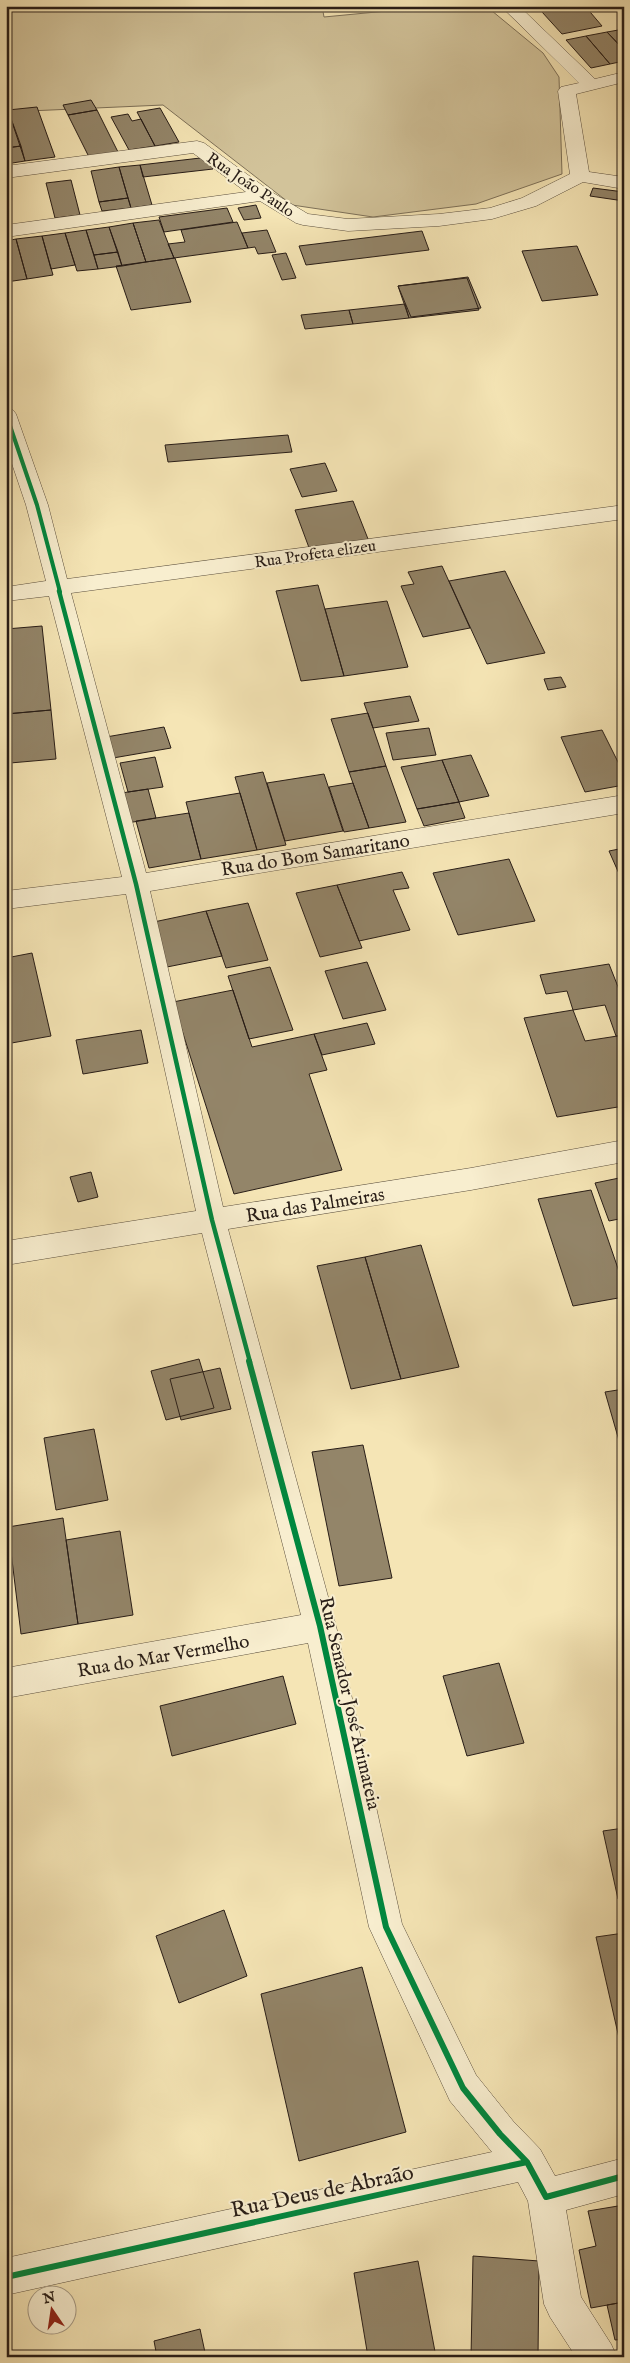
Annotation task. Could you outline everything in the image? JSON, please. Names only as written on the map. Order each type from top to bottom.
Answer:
[{"type":"street","points":[[509,6],[590,84]]},
{"type":"street","points":[[624,77],[567,91],[580,176],[624,183]]},
{"type":"street","name":"Rua João Paulo","points":[[6,172],[198,147],[263,195],[303,219],[348,225],[439,220],[492,213],[529,202],[580,176]]},
{"type":"street","points":[[6,230],[263,195]]},
{"type":"street","name":"Rua Senador José Arimateia","points":[[6,414],[37,505],[136,884],[212,1220],[320,1626],[386,1928],[463,2088],[500,2134],[527,2162]]},
{"type":"street","name":"Rua Profeta elizeu","points":[[6,594],[624,512]]},
{"type":"street","name":"Rua do Bom Samaritano","points":[[6,900],[136,884],[624,804]]},
{"type":"street","name":"Rua das Palmeiras","points":[[6,1253],[471,1179],[624,1151]]},
{"type":"street","name":"Rua do Mar Vermelho","points":[[6,1683],[320,1626]]},
{"type":"street","points":[[527,2162],[546,2197],[563,2304],[598,2357]]},
{"type":"street","name":"Rua Deus de Abraão","points":[[6,2276],[527,2162]]},
{"type":"street","points":[[546,2197],[624,2176]]},
{"type":"shaded area","points":[[6,6],[322,6],[324,17],[439,6],[486,6],[543,53],[559,77],[562,174],[476,204],[373,217],[292,205],[163,105],[6,112]]},
{"type":"building","points":[[572,6],[585,6],[602,26],[562,34],[542,12]]},
{"type":"building","points":[[624,29],[624,50],[607,32]]},
{"type":"building","points":[[607,32],[624,50],[624,61],[610,64],[586,36]]},
{"type":"building","points":[[586,36],[610,64],[591,68],[566,40]]},
{"type":"building","points":[[91,100],[97,110],[68,115],[63,105]]},
{"type":"building","points":[[37,107],[55,157],[25,161],[8,110]]},
{"type":"building","points":[[160,108],[179,142],[155,146],[137,112]]},
{"type":"building","points":[[8,110],[21,146],[6,148]]},
{"type":"building","points":[[97,110],[118,152],[89,157],[68,115]]},
{"type":"building","points":[[128,114],[132,121],[141,119],[155,146],[129,150],[111,117]]},
{"type":"building","points":[[21,146],[25,161],[6,164],[6,148]]},
{"type":"building","points":[[209,157],[213,169],[143,177],[140,165]]},
{"type":"building","points":[[140,165],[152,205],[131,208],[119,167]]},
{"type":"building","points":[[119,167],[128,198],[99,202],[91,171]]},
{"type":"building","points":[[71,180],[80,215],[55,218],[46,183]]},
{"type":"building","points":[[593,188],[624,192],[624,201],[590,196]]},
{"type":"building","points":[[128,198],[131,208],[102,211],[99,202]]},
{"type":"building","points":[[256,205],[261,218],[244,220],[238,208]]},
{"type":"building","points":[[227,208],[233,222],[164,232],[159,217]]},
{"type":"building","points":[[159,220],[174,258],[146,262],[133,223]]},
{"type":"building","points":[[237,222],[248,248],[174,258],[168,244],[185,242],[181,230]]},
{"type":"building","points":[[133,223],[146,262],[122,266],[109,227]]},
{"type":"building","points":[[109,227],[118,252],[94,255],[86,230]]},
{"type":"building","points":[[86,230],[98,269],[77,271],[65,233]]},
{"type":"building","points":[[267,230],[276,252],[258,254],[255,247],[248,248],[242,233]]},
{"type":"building","points":[[422,231],[429,250],[306,265],[299,246]]},
{"type":"building","points":[[65,233],[75,265],[51,269],[42,236]]},
{"type":"building","points":[[42,236],[53,275],[27,279],[16,239]]},
{"type":"building","points":[[16,239],[27,279],[6,282],[6,241]]},
{"type":"building","points":[[577,246],[598,295],[542,301],[522,251]]},
{"type":"building","points":[[118,252],[122,266],[98,269],[94,255]]},
{"type":"building","points":[[286,253],[296,278],[282,280],[272,255]]},
{"type":"building","points":[[175,258],[191,302],[131,310],[116,266]]},
{"type":"building","points":[[468,277],[481,308],[411,317],[398,286]]},
{"type":"building","points":[[467,278],[479,310],[409,318],[398,286]]},
{"type":"building","points":[[405,304],[409,318],[353,324],[349,310]]},
{"type":"building","points":[[349,310],[353,324],[305,329],[301,315]]},
{"type":"building","points":[[288,435],[292,452],[168,462],[165,445]]},
{"type":"building","points":[[325,463],[337,491],[302,497],[290,469]]},
{"type":"building","points":[[353,501],[370,544],[311,553],[295,510]]},
{"type":"building","points":[[442,566],[470,628],[423,637],[401,586],[414,584],[408,572]]},
{"type":"building","points":[[505,571],[545,653],[487,664],[449,581]]},
{"type":"building","points":[[318,585],[344,676],[301,681],[276,591]]},
{"type":"building","points":[[387,601],[408,667],[344,676],[325,609]]},
{"type":"building","points":[[42,626],[51,710],[6,714],[6,629]]},
{"type":"building","points":[[561,677],[566,687],[548,690],[544,679]]},
{"type":"building","points":[[410,696],[419,721],[373,728],[364,703]]},
{"type":"building","points":[[51,710],[56,759],[10,763],[6,714]]},
{"type":"building","points":[[368,713],[386,766],[349,772],[331,719]]},
{"type":"building","points":[[164,727],[171,748],[113,758],[106,737]]},
{"type":"building","points":[[429,728],[436,755],[393,760],[386,733]]},
{"type":"building","points":[[602,730],[624,774],[624,785],[585,792],[561,737]]},
{"type":"building","points":[[471,755],[489,796],[459,802],[442,760]]},
{"type":"building","points":[[155,757],[163,787],[128,792],[120,763]]},
{"type":"building","points":[[442,760],[459,802],[417,809],[401,767]]},
{"type":"building","points":[[386,766],[406,822],[369,828],[349,772]]},
{"type":"building","points":[[263,772],[286,845],[257,850],[235,777]]},
{"type":"building","points":[[324,774],[343,831],[285,841],[267,783]]},
{"type":"building","points":[[353,783],[369,828],[344,832],[329,787]]},
{"type":"building","points":[[148,789],[156,818],[122,824],[115,794]]},
{"type":"building","points":[[240,793],[257,850],[201,859],[186,802]]},
{"type":"building","points":[[459,802],[465,818],[424,826],[417,809]]},
{"type":"building","points":[[189,813],[201,859],[149,868],[136,821]]},
{"type":"building","points":[[624,848],[624,885],[609,851]]},
{"type":"building","points":[[509,859],[535,921],[458,935],[433,873]]},
{"type":"building","points":[[402,872],[409,888],[393,890],[410,930],[359,941],[337,885]]},
{"type":"building","points":[[337,885],[362,948],[320,957],[296,893]]},
{"type":"building","points":[[248,903],[268,960],[226,968],[206,911]]},
{"type":"building","points":[[206,911],[222,956],[162,968],[149,923]]},
{"type":"building","points":[[32,953],[51,1036],[6,1044],[6,958]]},
{"type":"building","points":[[367,962],[386,1010],[343,1019],[325,971]]},
{"type":"building","points":[[609,964],[624,1002],[624,1035],[616,1036],[605,1005],[573,1010],[567,991],[546,994],[540,975]]},
{"type":"building","points":[[270,967],[293,1030],[249,1039],[228,976]]},
{"type":"building","points":[[233,990],[252,1047],[314,1034],[327,1070],[309,1074],[342,1170],[234,1194],[173,1002]]},
{"type":"building","points":[[573,1010],[585,1041],[624,1035],[624,1106],[557,1117],[524,1018]]},
{"type":"building","points":[[367,1023],[375,1044],[322,1055],[314,1034]]},
{"type":"building","points":[[141,1030],[148,1063],[83,1074],[76,1040]]},
{"type":"building","points":[[91,1172],[98,1197],[78,1202],[70,1177]]},
{"type":"building","points":[[624,1177],[624,1218],[609,1221],[595,1183]]},
{"type":"building","points":[[591,1190],[624,1286],[624,1297],[573,1306],[538,1199]]},
{"type":"building","points":[[421,1245],[459,1367],[401,1379],[365,1257]]},
{"type":"building","points":[[365,1257],[401,1379],[351,1389],[317,1266]]},
{"type":"building","points":[[199,1359],[214,1408],[166,1420],[151,1371]]},
{"type":"building","points":[[220,1368],[231,1409],[181,1420],[170,1379]]},
{"type":"building","points":[[624,1389],[624,1458],[605,1392]]},
{"type":"building","points":[[94,1429],[108,1500],[56,1510],[44,1438]]},
{"type":"building","points":[[363,1445],[392,1578],[339,1586],[312,1452]]},
{"type":"building","points":[[63,1518],[78,1624],[21,1634],[8,1527]]},
{"type":"building","points":[[120,1531],[133,1615],[78,1624],[66,1540]]},
{"type":"building","points":[[499,1663],[524,1743],[467,1756],[443,1676]]},
{"type":"building","points":[[283,1676],[296,1724],[172,1756],[160,1706]]},
{"type":"building","points":[[624,1828],[624,1898],[618,1899],[603,1831]]},
{"type":"building","points":[[224,1910],[247,1976],[179,2003],[156,1936]]},
{"type":"building","points":[[624,1933],[624,2060],[596,1937]]},
{"type":"building","points":[[362,1967],[406,2132],[299,2161],[261,1994]]},
{"type":"building","points":[[624,2205],[624,2302],[591,2308],[579,2250],[596,2246],[588,2211]]},
{"type":"building","points":[[473,2256],[539,2261],[538,2357],[471,2357]]},
{"type":"building","points":[[418,2261],[436,2357],[368,2357],[354,2273]]},
{"type":"building","points":[[624,2302],[624,2339],[615,2340],[607,2305]]},
{"type":"building","points":[[200,2329],[206,2357],[157,2357],[154,2341]]},
{"type":"cycle path","points":[[6,414],[37,505],[136,884],[212,1220],[320,1626],[386,1927],[463,2088],[500,2134],[527,2162]]},
{"type":"cycle path","points":[[6,2277],[527,2162],[546,2197],[624,2176]]}]
